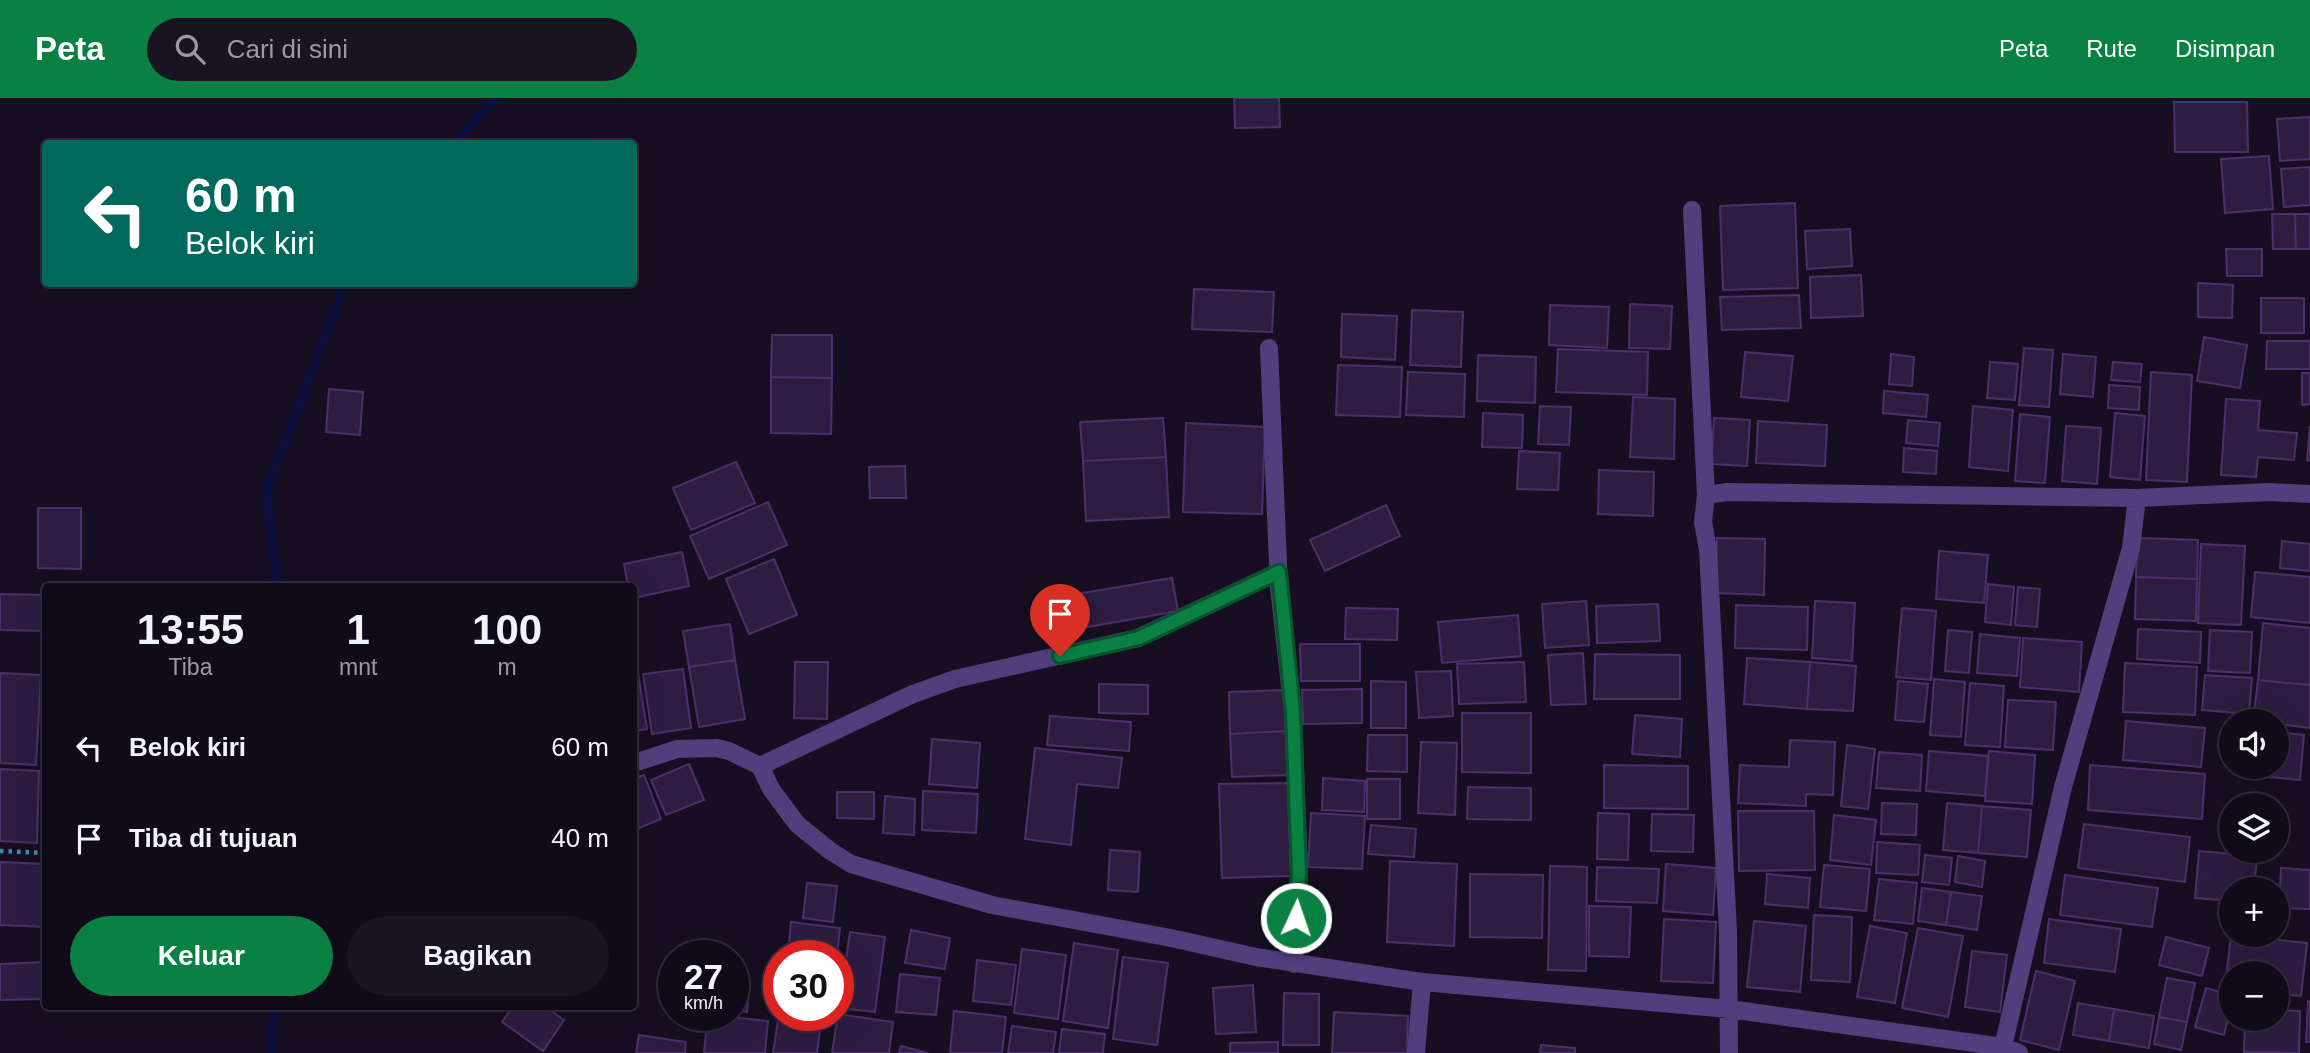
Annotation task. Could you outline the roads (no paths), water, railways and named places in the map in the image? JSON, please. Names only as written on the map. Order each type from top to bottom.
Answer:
[{"type":"street","points":[[1692,210],[1706,495],[1703,522],[1708,550],[1728,932],[1729,1053]]},
{"type":"street","points":[[1269,348],[1279,580],[1293,713],[1299,873],[1294,964]]},
{"type":"street","points":[[1706,495],[1727,492],[2137,498],[2270,492],[2310,494]]},
{"type":"street","points":[[637,762],[677,749],[717,748],[729,751],[760,766],[771,789],[797,824],[851,864],[992,905],[1171,937],[1294,964],[1422,982],[1730,1009],[2011,1050],[2063,788],[2131,548],[2137,498]]},
{"type":"street","points":[[760,766],[913,694],[955,679],[1139,638],[1279,580]]},
{"type":"street","points":[[1416,1053],[1422,982]]},
{"type":"waterway","points":[[458,140],[496,98]]},
{"type":"waterway","points":[[278,583],[266,492],[344,287]]},
{"type":"waterway","points":[[272,1053],[274,1010]]}]
